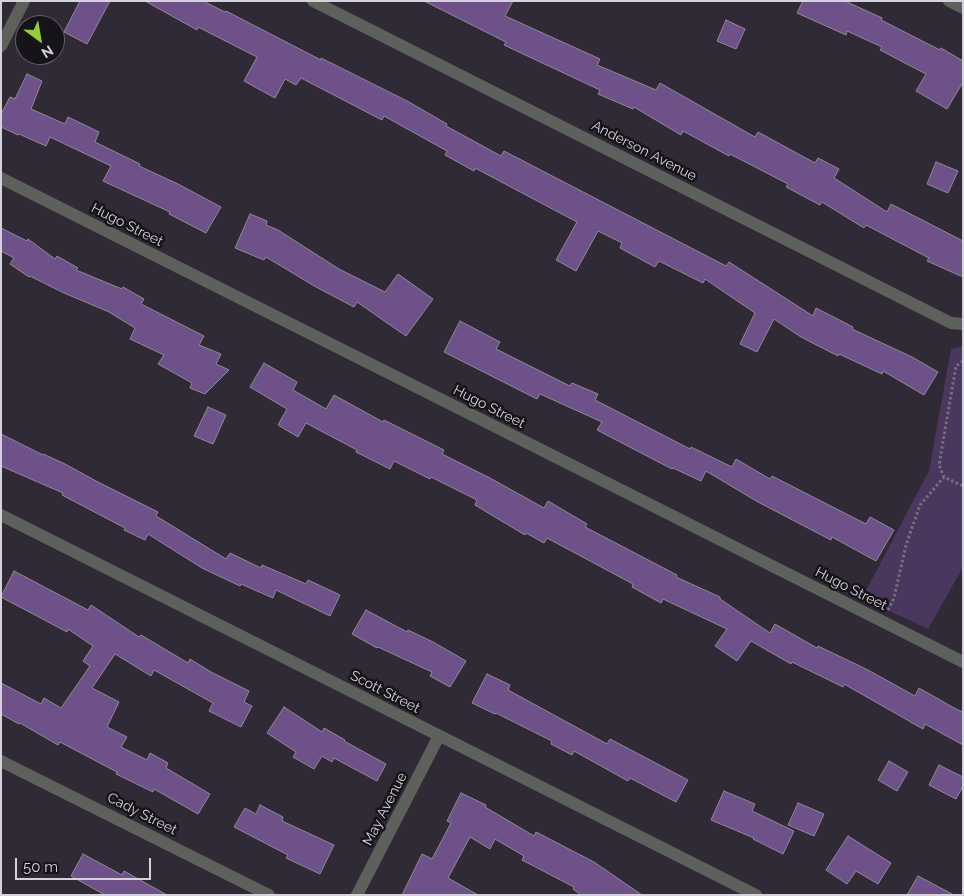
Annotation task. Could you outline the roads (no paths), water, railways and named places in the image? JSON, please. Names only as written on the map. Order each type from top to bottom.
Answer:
[{"type":"street","points":[[1,46],[24,1]]},
{"type":"street","name":"Anderson Avenue","points":[[313,1],[951,323],[963,324]]},
{"type":"street","points":[[949,1],[963,8]]},
{"type":"street","name":"Hugo Street","points":[[1,178],[963,662]]},
{"type":"street","name":"Scott Street","points":[[1,515],[756,895]]},
{"type":"street","name":"May Avenue","points":[[357,895],[439,736]]},
{"type":"street","name":"Cady Street","points":[[1,761],[270,895]]}]
